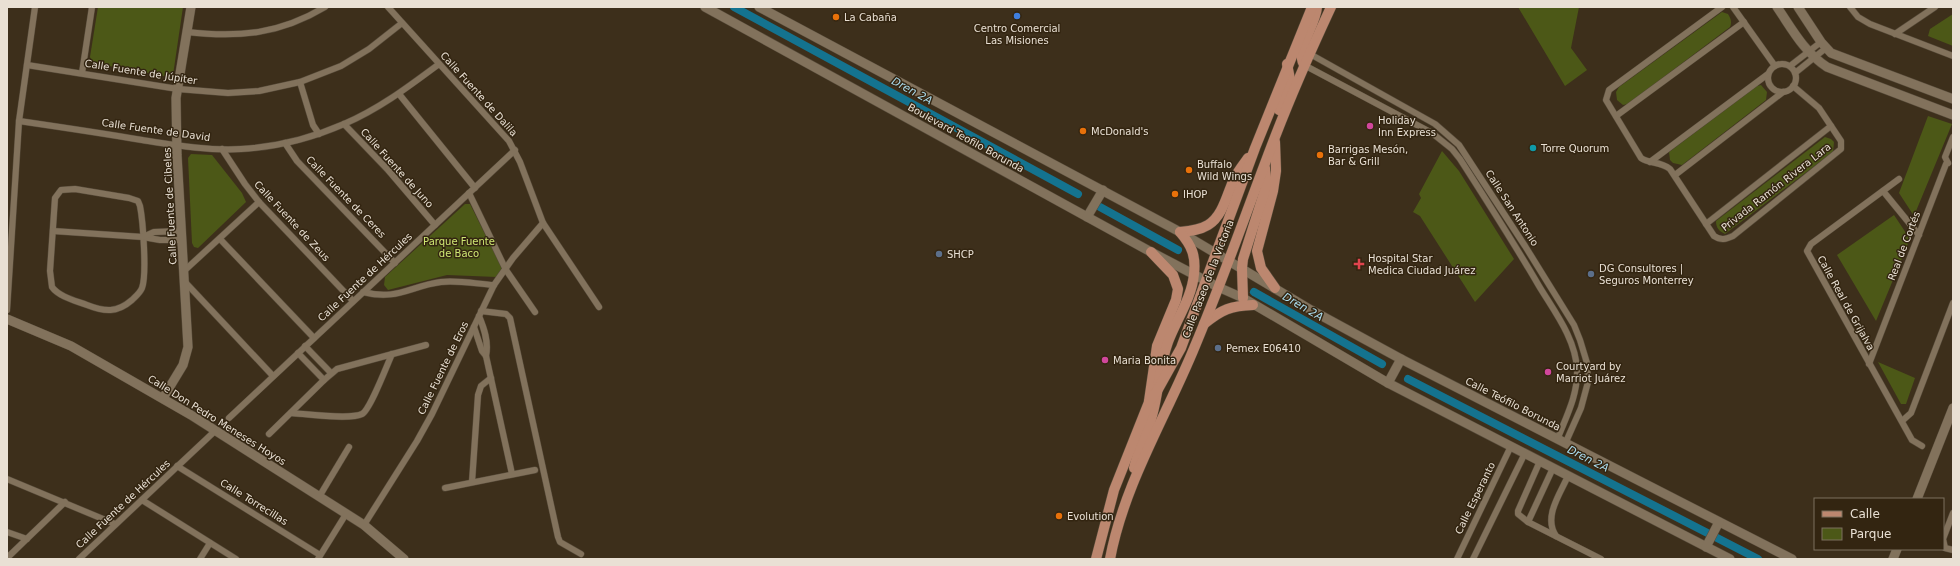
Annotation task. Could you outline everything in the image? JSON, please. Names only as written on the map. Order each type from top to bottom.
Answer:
[{"type":"main road","name":"Calle Fuente de Cibeles","points":[[163,398],[183,365],[187,354],[189,340],[177,145],[176,98],[191,7]]},
{"type":"main road","name":"Boulevard Teofilo Borunda","points":[[705,7],[1150,252],[1218,287]]},
{"type":"main road","name":"Boulevard Teofilo Borunda","points":[[759,7],[1010,142],[1103,190],[1180,232],[1228,261]]},
{"type":"main road","name":"Calle Paseo de la Victoria","points":[[1096,559],[1114,490],[1149,402],[1157,391],[1181,348],[1287,64],[1312,7]]},
{"type":"main road","points":[[1304,65],[1301,55],[1314,22],[1317,7]]},
{"type":"main road","name":"Calle Paseo de la Victoria","points":[[1110,559],[1114,536],[1130,489],[1204,324],[1275,136],[1304,65],[1331,7]]},
{"type":"main road","points":[[1777,7],[1811,55],[1827,67],[1953,115]]},
{"type":"main road","points":[[1798,7],[1823,45],[1839,56],[1953,99]]},
{"type":"main road","points":[[1243,298],[1242,268],[1265,190],[1265,148],[1290,79],[1287,64]]},
{"type":"main road","points":[[1275,136],[1276,171],[1273,191],[1256,251],[1261,268],[1275,288]]},
{"type":"main road","points":[[1180,232],[1194,230],[1208,225],[1216,218],[1239,170],[1255,148]]},
{"type":"main road","points":[[1087,217],[1103,190]]},
{"type":"main road","points":[[1130,489],[1135,464],[1152,417],[1168,342],[1189,294],[1194,274],[1194,262],[1190,244],[1180,232]]},
{"type":"main road","points":[[1149,402],[1157,346],[1176,300],[1178,289],[1173,275],[1150,252]]},
{"type":"main road","name":"Calle Teófilo Borunda","points":[[1228,261],[1311,310],[1401,359],[1561,442],[1717,526],[1792,559]]},
{"type":"main road","points":[[1218,287],[1243,298],[1388,383],[1568,476],[1708,545],[1730,559]]},
{"type":"main road","points":[[1204,324],[1218,312],[1229,308],[1253,305]]},
{"type":"main road","name":"Calle Don Pedro Meneses Hoyos","points":[[7,319],[71,346],[216,430],[364,525],[404,559]]},
{"type":"main road","points":[[1388,383],[1401,359]]},
{"type":"main road","points":[[1917,498],[1953,408]]},
{"type":"main road","points":[[1708,545],[1717,526]]},
{"type":"street","points":[[7,310],[19,121],[35,7]]},
{"type":"street","points":[[82,72],[92,7]]},
{"type":"street","points":[[187,32],[229,35],[256,34],[287,26],[310,17],[326,7]]},
{"type":"street","name":"Calle Fuente de Dalila","points":[[388,7],[501,132],[515,150],[543,222],[599,307]]},
{"type":"street","name":"Privada Ramón Rivera Lara","points":[[1722,7],[1608,90],[1606,100],[1641,158],[1650,162],[1660,162],[1675,175],[1714,236],[1718,239],[1726,239],[1739,231],[1839,151],[1841,141],[1819,108],[1793,86]]},
{"type":"street","points":[[1733,7],[1775,66]]},
{"type":"street","points":[[1850,7],[1866,22],[1953,56]]},
{"type":"street","points":[[1895,34],[1935,7]]},
{"type":"street","points":[[1616,116],[1744,22]]},
{"type":"street","name":"Calle Fuente de Júpiter","points":[[27,65],[82,72],[178,90],[228,93],[259,91],[300,82],[341,66],[369,49],[402,23]]},
{"type":"street","points":[[1795,73],[1811,55],[1823,45]]},
{"type":"street","name":"Calle San Antonio","points":[[1310,54],[1435,124],[1459,145],[1527,250],[1574,325],[1580,340],[1586,363],[1588,382],[1581,408],[1561,442]]},
{"type":"street","points":[[1790,66],[1811,55]]},
{"type":"street","name":"Calle Fuente de David","points":[[19,121],[177,145],[222,149],[240,149],[285,143],[319,134],[344,124],[376,108],[399,94],[439,64]]},
{"type":"street","points":[[1650,162],[1768,74],[1775,66],[1782,64],[1790,66],[1795,73],[1796,80],[1793,86],[1783,92],[1675,175]]},
{"type":"street","name":"Calle San Antonio","points":[[1304,65],[1432,133],[1452,149],[1460,159],[1523,258],[1572,345],[1577,372],[1576,389],[1561,442]]},
{"type":"street","points":[[1768,74],[1770,86],[1783,92]]},
{"type":"street","points":[[300,82],[314,125],[319,134]]},
{"type":"street","points":[[399,94],[475,188]]},
{"type":"street","name":"Calle Fuente de Juno","points":[[344,124],[388,170],[435,225]]},
{"type":"street","name":"Privada Ramón Rivera Lara","points":[[1706,224],[1831,126]]},
{"type":"street","name":"Real de Cortés","points":[[1952,161],[1945,157],[1953,137]]},
{"type":"street","name":"Calle Fuente de Ceres","points":[[285,143],[297,161],[395,263]]},
{"type":"street","name":"Calle Fuente de Zeus","points":[[222,149],[259,202],[354,301]]},
{"type":"street","name":"Calle Fuente de Hércules","points":[[229,418],[515,150]]},
{"type":"street","name":"Real de Cortés","points":[[1869,364],[1946,164],[1952,161]]},
{"type":"street","name":"Calle Real de Grijalva","points":[[1899,179],[1811,244],[1806,251],[1912,440],[1922,446]]},
{"type":"street","points":[[75,189],[129,198],[138,201],[143,236],[144,276],[142,289],[126,305],[117,309],[102,311],[60,294],[52,287],[50,271],[53,231],[56,194],[61,190],[75,189]]},
{"type":"street","points":[[1883,191],[1919,235]]},
{"type":"street","points":[[469,193],[506,270],[535,312]]},
{"type":"street","points":[[184,271],[259,202]]},
{"type":"street","name":"Calle Fuente de Eros","points":[[364,525],[432,414],[494,286],[513,258],[543,222]]},
{"type":"street","points":[[53,231],[143,236],[154,232],[182,236]]},
{"type":"street","points":[[220,239],[314,338]]},
{"type":"street","points":[[185,282],[273,376]]},
{"type":"street","points":[[363,292],[377,296],[387,296],[445,282],[494,286]]},
{"type":"street","points":[[1902,421],[1911,413],[1953,303]]},
{"type":"street","points":[[512,474],[486,356],[487,349],[480,313],[506,314],[510,318],[558,536],[560,542],[582,554]]},
{"type":"street","points":[[474,326],[482,351],[486,356]]},
{"type":"street","points":[[269,434],[331,373],[343,367],[426,345]]},
{"type":"street","points":[[305,346],[331,373]]},
{"type":"street","points":[[298,353],[324,380]]},
{"type":"street","points":[[291,413],[347,416],[361,415],[368,407],[392,354]]},
{"type":"street","points":[[472,482],[478,395],[481,386],[491,378]]},
{"type":"street","name":"Calle Fuente de Hércules","points":[[79,559],[216,430]]},
{"type":"street","name":"Calle Esperanto","points":[[1457,559],[1511,446]]},
{"type":"street","points":[[319,497],[349,447]]},
{"type":"street","points":[[1473,559],[1525,453]]},
{"type":"street","points":[[1540,461],[1518,511],[1520,516],[1528,522],[1601,559]]},
{"type":"street","name":"Calle Torrecillas","points":[[178,466],[319,557]]},
{"type":"street","points":[[1528,522],[1553,468]]},
{"type":"street","points":[[445,488],[535,470]]},
{"type":"street","points":[[1556,536],[1551,525],[1551,514],[1568,476]]},
{"type":"street","points":[[7,479],[115,524]]},
{"type":"street","points":[[142,500],[236,559]]},
{"type":"street","points":[[7,558],[65,502]]},
{"type":"street","points":[[1944,536],[1953,513]]},
{"type":"street","points":[[319,557],[346,514]]},
{"type":"street","points":[[7,532],[27,539]]},
{"type":"street","points":[[200,559],[210,543]]},
{"type":"street","points":[[1944,544],[1945,548],[1953,550]]},
{"type":"green space","points":[[98,7],[183,7],[173,75],[169,77],[93,63],[90,57]]},
{"type":"green space","points":[[1518,7],[1579,7],[1571,48],[1587,70],[1565,86]]},
{"type":"green space","points":[[1722,12],[1728,14],[1731,22],[1730,27],[1628,104],[1623,105],[1617,100],[1616,92],[1619,87]]},
{"type":"green space","points":[[1953,14],[1953,46],[1928,36],[1930,29]]},
{"type":"green space","points":[[1761,85],[1767,92],[1766,100],[1682,165],[1673,163],[1670,160],[1669,152],[1757,86]]},
{"type":"green space","points":[[1928,116],[1952,124],[1914,216],[1899,193]]},
{"type":"green space","points":[[1825,137],[1834,142],[1833,152],[1725,234],[1718,229],[1716,221]]},
{"type":"green space","points":[[1442,151],[1459,171],[1514,259],[1475,302],[1420,216],[1413,212],[1421,198],[1419,194]]},
{"type":"green space","points":[[191,154],[212,155],[242,193],[246,202],[198,248],[194,247],[192,243],[188,158]]},
{"type":"green space","name":"Parque Fuente de Baco","points":[[465,204],[470,204],[501,266],[501,272],[497,277],[447,275],[388,290],[384,285],[385,277]]},
{"type":"green space","points":[[1894,215],[1910,239],[1876,321],[1837,255]]},
{"type":"green space","points":[[1878,362],[1915,378],[1906,404],[1901,404]]},
{"type":"waterway","name":"Dren 2A","points":[[734,7],[1078,194]]},
{"type":"waterway","name":"Dren 2A","points":[[1100,207],[1178,250]]},
{"type":"waterway","name":"Dren 2A","points":[[1254,292],[1382,364]]},
{"type":"waterway","name":"Dren 2A","points":[[1408,379],[1758,559]]},
{"type":"place","name":"Centro Comercial Las Misiones","points":[[1017,16]]},
{"type":"place","name":"La Cabaña","points":[[836,17]]},
{"type":"place","name":"Holiday Inn Express","points":[[1370,126]]},
{"type":"place","name":"McDonald's","points":[[1083,131]]},
{"type":"place","name":"Torre Quorum","points":[[1533,148]]},
{"type":"place","name":"Barrigas Mesón, Bar & Grill","points":[[1320,155]]},
{"type":"place","name":"Buffalo Wild Wings","points":[[1189,170]]},
{"type":"place","name":"IHOP","points":[[1175,194]]},
{"type":"place","name":"SHCP","points":[[939,254]]},
{"type":"place","name":"Hospital Star Medica Ciudad Juárez","points":[[1359,264]]},
{"type":"place","name":"DG Consultores | Seguros Monterrey","points":[[1591,274]]},
{"type":"place","name":"Pemex E06410","points":[[1218,348]]},
{"type":"place","name":"Maria Bonita","points":[[1105,360]]},
{"type":"place","name":"Courtyard by Marriot Juárez","points":[[1548,372]]},
{"type":"place","name":"Evolution","points":[[1059,516]]}]
